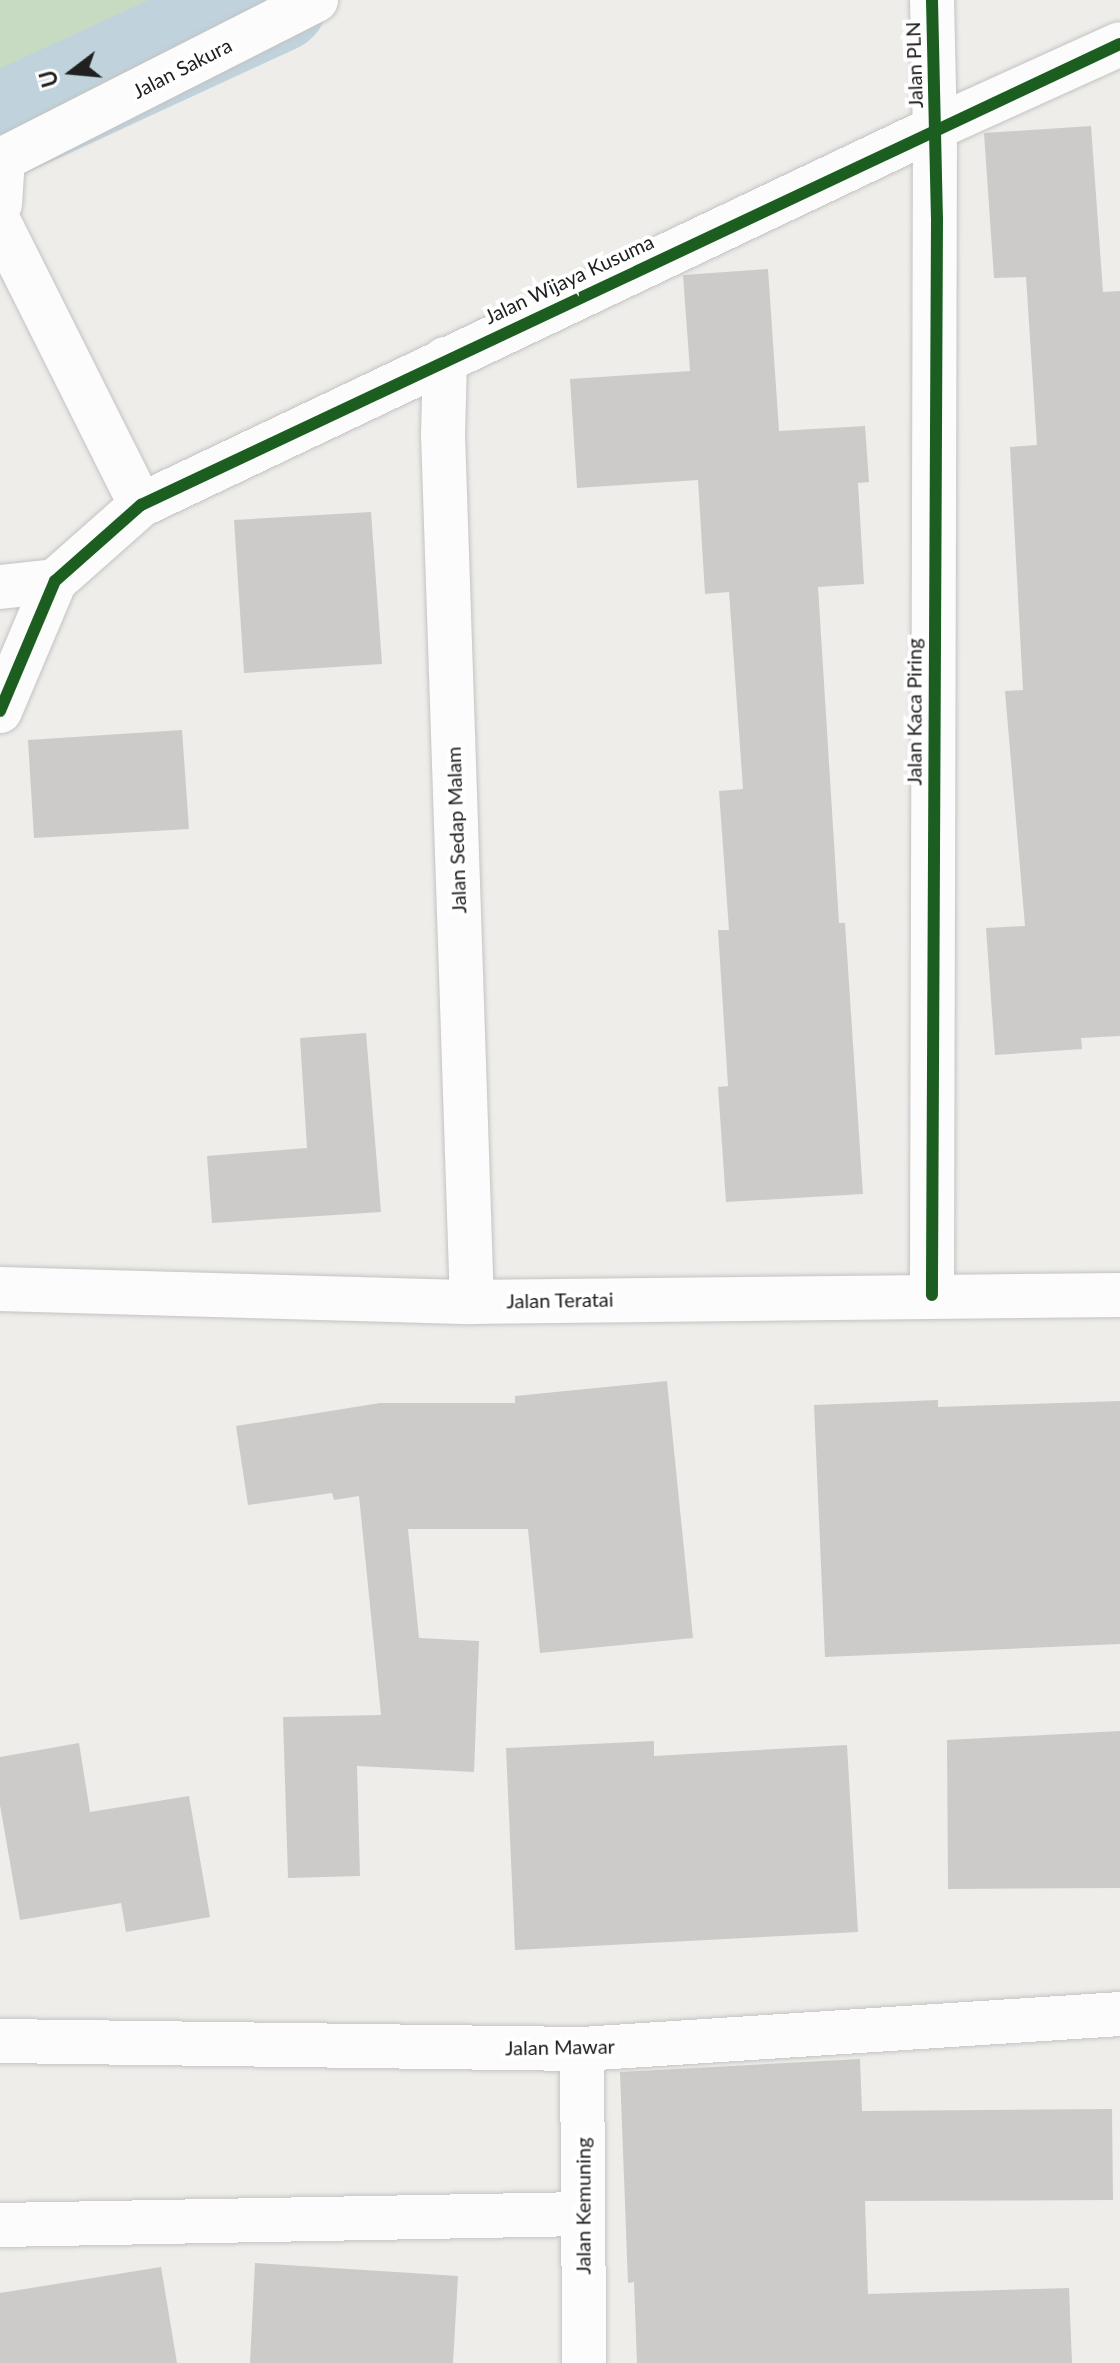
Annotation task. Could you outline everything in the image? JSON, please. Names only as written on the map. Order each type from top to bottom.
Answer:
[{"type":"street","name":"Jalan Sakura","points":[[0,204],[3,159],[316,0]]},
{"type":"street","name":"Jalan PLN","points":[[932,0],[935,128]]},
{"type":"street","name":"Jalan Wijaya Kusuma","points":[[55,581],[141,505],[935,128],[1120,44]]},
{"type":"street","name":"Jalan Kaca Piring","points":[[932,1295],[935,128]]},
{"type":"street","points":[[0,224],[141,505]]},
{"type":"street","name":"Jalan Sedap Malam","points":[[445,359],[443,434],[472,1302]]},
{"type":"street","points":[[0,587],[55,581],[0,711]]},
{"type":"street","name":"Jalan Teratai","points":[[0,1289],[472,1302],[1120,1295]]},
{"type":"street","name":"Jalan Mawar","points":[[0,2041],[582,2049],[1120,2014]]},
{"type":"street","name":"Jalan Kemuning","points":[[582,2049],[584,2363]]},
{"type":"street","points":[[0,2225],[583,2214]]},
{"type":"green space","points":[[0,0],[228,0],[228,1],[0,94]]},
{"type":"building","points":[[1091,126],[1103,292],[1120,291],[1120,1036],[1081,1038],[1082,1049],[995,1055],[986,928],[1025,926],[1005,691],[1023,690],[1010,447],[1037,445],[1026,277],[994,278],[984,133]]},
{"type":"building","points":[[768,269],[779,431],[865,426],[869,482],[858,483],[864,584],[818,587],[839,923],[845,923],[863,1194],[726,1202],[718,1087],[728,1086],[718,930],[729,930],[719,791],[743,789],[729,592],[705,594],[698,480],[577,488],[570,379],[690,371],[683,275]]},
{"type":"building","points":[[371,512],[382,664],[244,673],[234,520]]},
{"type":"building","points":[[182,730],[189,829],[34,838],[28,740]]},
{"type":"building","points":[[366,1033],[381,1212],[212,1223],[207,1156],[307,1148],[300,1038]]},
{"type":"building","points":[[667,1381],[693,1638],[540,1653],[528,1529],[408,1529],[419,1638],[479,1641],[474,1772],[357,1766],[360,1876],[288,1878],[283,1717],[381,1715],[359,1496],[334,1500],[332,1493],[248,1505],[236,1426],[380,1403],[515,1403],[515,1396]]},
{"type":"building","points":[[938,1400],[938,1407],[1120,1401],[1120,1644],[825,1657],[814,1405]]},
{"type":"building","points":[[1120,1731],[1120,1888],[948,1889],[947,1740]]},
{"type":"building","points":[[654,1741],[654,1756],[847,1745],[858,1932],[515,1950],[506,1748]]},
{"type":"building","points":[[79,1743],[90,1812],[189,1796],[210,1917],[126,1932],[121,1903],[20,1920],[0,1805],[0,1757]]},
{"type":"building","points":[[860,2059],[862,2111],[1112,2109],[1113,2200],[865,2201],[868,2294],[1069,2288],[1072,2363],[637,2363],[634,2282],[628,2283],[620,2072]]},
{"type":"building","points":[[255,2263],[458,2276],[453,2363],[250,2363]]},
{"type":"building","points":[[161,2267],[177,2363],[0,2363],[0,2293]]},
{"type":"waterway","points":[[0,127],[275,0]]},
{"type":"cycle path","points":[[932,0],[937,218],[932,1295]]},
{"type":"cycle path","points":[[0,711],[55,581],[141,505],[1120,44]]}]
